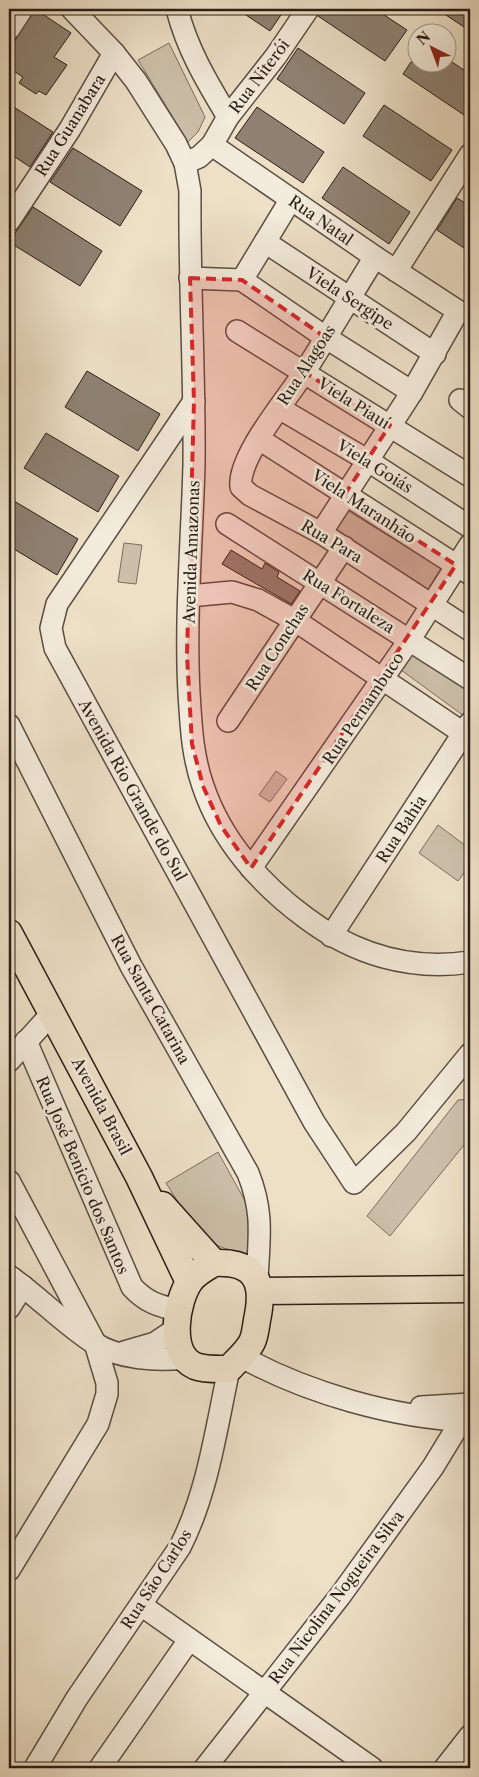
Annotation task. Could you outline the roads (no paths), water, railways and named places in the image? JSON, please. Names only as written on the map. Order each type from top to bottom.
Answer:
[{"type":"main road","name":"Avenida Brasil","points":[[9,933],[53,1012],[139,1177],[189,1282]]},
{"type":"main road","points":[[139,1177],[214,1263]]},
{"type":"main road","points":[[259,1285],[260,1310],[252,1343],[235,1363],[203,1368],[193,1365],[185,1358],[180,1349],[177,1319],[189,1282],[198,1273],[214,1263],[239,1266],[259,1285],[470,1289]]},
{"type":"street","points":[[9,29],[22,9]]},
{"type":"street","name":"Avenida Amazonas","points":[[72,9],[114,53],[136,81],[176,144],[185,163],[190,191],[190,278],[194,401],[187,655],[192,744],[203,786],[221,826],[251,868],[282,900],[331,936],[372,954],[409,963],[450,965],[470,962]]},
{"type":"street","points":[[177,9],[182,30],[196,63],[228,117]]},
{"type":"street","name":"Rua Niterói","points":[[212,145],[228,117],[276,56],[308,9]]},
{"type":"street","name":"Rua Guanabara","points":[[9,221],[70,128],[114,53]]},
{"type":"street","points":[[185,163],[199,157],[212,145]]},
{"type":"street","name":"Rua Natal","points":[[212,145],[458,312],[435,354]]},
{"type":"street","points":[[396,271],[470,155]]},
{"type":"street","points":[[242,280],[291,199]]},
{"type":"street","name":"Viela Sergipe","points":[[265,242],[435,354]]},
{"type":"street","name":"Rua Alagoas","points":[[241,474],[259,439],[304,372],[375,257]]},
{"type":"street","points":[[190,278],[242,280],[325,337],[412,392]]},
{"type":"street","name":"Viela Piauí","points":[[237,331],[470,476]]},
{"type":"street","points":[[321,533],[435,354]]},
{"type":"street","name":"Avenida Rio Grande do Sul","points":[[194,401],[57,604],[51,628],[55,648],[314,1122],[354,1183],[406,1132],[467,1063]]},
{"type":"street","name":"Viela Goiás","points":[[279,408],[367,460],[470,527]]},
{"type":"street","name":"Viela Maranhão","points":[[259,439],[463,569]]},
{"type":"street","name":"Rua Para","points":[[241,474],[242,487],[250,495],[344,547],[470,630]]},
{"type":"street","name":"Rua Fortaleza","points":[[227,524],[470,679]]},
{"type":"street","name":"Rua Pernambuco","points":[[251,868],[382,680],[431,605],[463,569],[470,545]]},
{"type":"street","name":"Rua Conchas","points":[[228,721],[344,547]]},
{"type":"street","points":[[189,596],[232,592],[246,596],[296,621],[382,680],[467,728]]},
{"type":"street","name":"Rua Santa Catarina","points":[[9,725],[131,966],[248,1173],[257,1195],[261,1217],[259,1285]]},
{"type":"street","name":"Rua Bahia","points":[[331,936],[467,728]]},
{"type":"street","points":[[14,1049],[53,1012]]},
{"type":"street","name":"Rua José Benicio dos Santos","points":[[14,1049],[132,1287],[143,1298],[177,1319]]},
{"type":"street","points":[[9,1181],[57,1268],[94,1343],[107,1383],[106,1404],[98,1424],[9,1570]]},
{"type":"street","points":[[9,1308],[16,1281],[94,1343],[151,1359],[185,1358]]},
{"type":"street","points":[[122,1352],[155,1343],[177,1319]]},
{"type":"street","points":[[235,1363],[269,1372],[378,1409],[467,1415]]},
{"type":"street","name":"Rua São Carlos","points":[[35,1768],[77,1698],[180,1547],[193,1521],[203,1492],[235,1363]]},
{"type":"street","name":"Rua Nicolina Nogueira Silva","points":[[205,1768],[340,1596],[433,1467],[467,1415]]},
{"type":"street","points":[[140,1605],[372,1768]]},
{"type":"street","points":[[100,1768],[189,1640]]},
{"type":"street","points":[[445,1768],[470,1736]]}]
